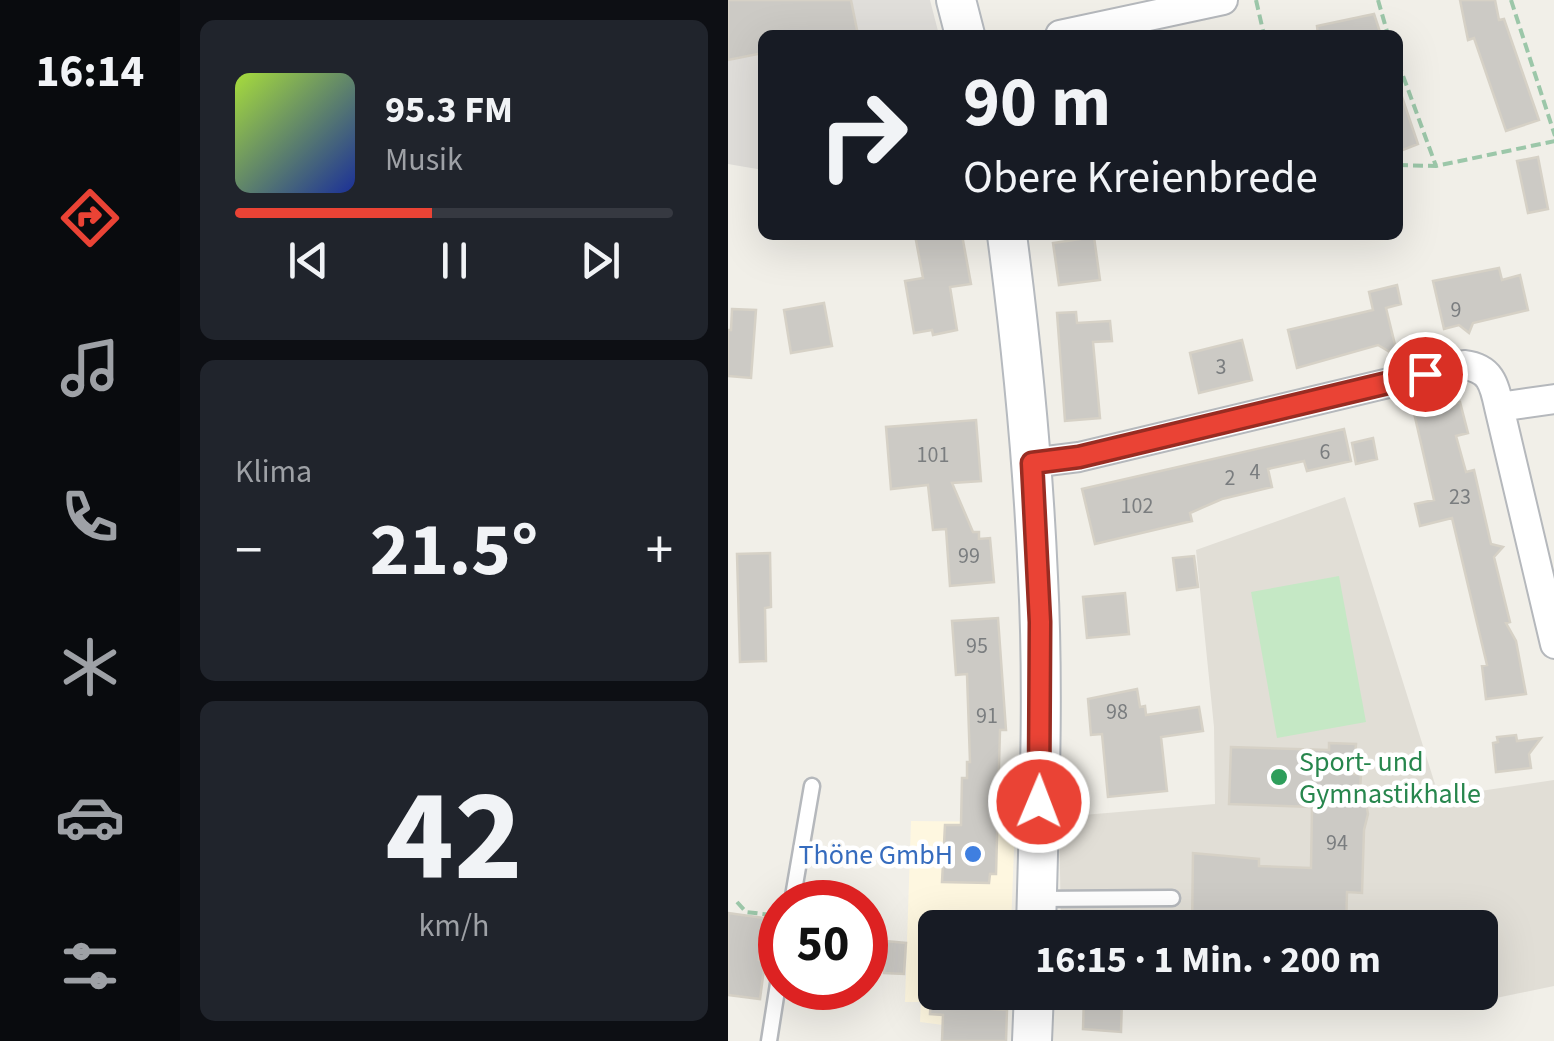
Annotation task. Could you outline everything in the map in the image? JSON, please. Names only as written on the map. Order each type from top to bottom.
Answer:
[{"type":"main road","points":[[956,0],[964,30]]},
{"type":"main road","points":[[1008,240],[1032,463],[1040,622],[1036,910]]},
{"type":"main road","points":[[1032,1041],[1033,1010]]},
{"type":"street","points":[[1083,30],[1224,0]]},
{"type":"street","points":[[1032,463],[1079,457],[1464,365],[1480,367],[1494,381],[1554,644]]},
{"type":"street","points":[[1499,407],[1554,399]]},
{"type":"lane","points":[[796,880],[812,786]]},
{"type":"lane","points":[[1063,910],[1172,898]]},
{"type":"lane","points":[[769,1041],[774,1010]]},
{"type":"path","points":[[1256,0],[1263,30]]},
{"type":"path","points":[[1378,0],[1387,30]]},
{"type":"path","points":[[1403,165],[1436,166],[1554,139],[1511,0]]},
{"type":"path","points":[[1403,76],[1436,166]]},
{"type":"path","points":[[737,902],[746,912],[758,913]]},
{"type":"shaded area","points":[[728,0],[930,0],[938,30],[758,30],[758,169],[728,164]]},
{"type":"shaded area","points":[[1345,497],[1439,797],[1554,780],[1554,986],[1498,998],[1498,910],[1061,910],[1059,817],[1215,804],[1214,727],[1196,550]]},
{"type":"shaded area","points":[[911,821],[1015,822],[1012,910],[918,910],[918,1002],[905,1002]]},
{"type":"shaded area","points":[[921,1010],[990,1010],[943,1025],[920,1022]]},
{"type":"green space","points":[[1339,576],[1366,722],[1277,738],[1251,592]]},
{"type":"building","points":[[728,0],[851,0],[857,30],[758,30],[758,54],[728,60]]},
{"type":"building","points":[[1460,0],[1495,0],[1499,20],[1504,19],[1539,120],[1506,131],[1474,38],[1468,40]]},
{"type":"building","points":[[1374,14],[1379,30],[1317,30],[1317,26]]},
{"type":"building","points":[[1403,100],[1418,144],[1403,150]]},
{"type":"building","points":[[1538,157],[1548,209],[1528,213],[1517,161]]},
{"type":"building","points":[[916,240],[963,240],[971,284],[950,287],[957,330],[933,335],[932,330],[914,333],[905,281],[923,278]]},
{"type":"building","points":[[1094,240],[1100,280],[1059,285],[1053,243]]},
{"type":"building","points":[[1499,268],[1502,280],[1520,275],[1528,310],[1473,323],[1469,333],[1459,325],[1444,329],[1433,281]]},
{"type":"building","points":[[1397,285],[1401,304],[1386,308],[1398,357],[1378,345],[1297,368],[1288,330],[1373,310],[1369,292]]},
{"type":"building","points":[[824,303],[832,346],[791,353],[784,310]]},
{"type":"building","points":[[732,309],[756,310],[751,378],[728,376]]},
{"type":"building","points":[[1076,312],[1077,323],[1110,321],[1112,341],[1093,342],[1100,418],[1065,421],[1057,313]]},
{"type":"building","points":[[1242,340],[1252,380],[1199,393],[1190,353]]},
{"type":"building","points":[[1460,402],[1468,433],[1456,436],[1466,472],[1474,470],[1491,544],[1503,547],[1494,557],[1510,622],[1506,623],[1516,641],[1526,694],[1486,699],[1482,666],[1487,665],[1452,518],[1420,526],[1415,504],[1434,500],[1414,413]]},
{"type":"building","points":[[976,420],[981,481],[952,483],[973,532],[979,532],[979,539],[990,538],[994,582],[950,586],[946,529],[933,530],[928,485],[891,489],[886,427]]},
{"type":"building","points":[[1344,429],[1351,461],[1307,471],[1304,461],[1268,469],[1272,487],[1222,499],[1190,513],[1192,521],[1095,544],[1082,489]]},
{"type":"building","points":[[1373,438],[1377,459],[1356,464],[1352,443]]},
{"type":"building","points":[[770,553],[766,661],[740,662],[737,554]]},
{"type":"building","points":[[1194,556],[1198,587],[1177,590],[1173,558]]},
{"type":"building","points":[[1125,593],[1129,634],[1087,638],[1083,597]]},
{"type":"building","points":[[998,618],[1006,730],[1000,730],[996,874],[990,874],[989,883],[942,882],[945,825],[961,825],[962,778],[967,778],[970,762],[967,674],[956,675],[952,621]]},
{"type":"building","points":[[1137,689],[1140,707],[1145,706],[1146,715],[1199,707],[1203,731],[1161,737],[1167,791],[1108,797],[1102,734],[1091,735],[1088,699]]},
{"type":"building","points":[[1516,735],[1517,741],[1541,738],[1529,754],[1531,768],[1496,772],[1493,743],[1498,742],[1497,737]]},
{"type":"building","points":[[1329,743],[1356,744],[1354,774],[1361,774],[1360,791],[1364,792],[1368,814],[1362,893],[1347,892],[1346,910],[1192,910],[1193,853],[1259,859],[1259,866],[1311,868],[1312,807],[1229,804],[1231,747],[1329,750]]},
{"type":"building","points":[[728,913],[758,917],[758,999],[728,995]]},
{"type":"building","points":[[888,941],[906,943],[904,974],[888,973]]},
{"type":"building","points":[[930,1010],[1007,1010],[1006,1041],[942,1041],[943,1015],[930,1014]]},
{"type":"building","points":[[1084,1010],[1122,1010],[1121,1032],[1083,1029]]},
{"type":"place","name":"Sport- und Gymnastikhalle","points":[[1279,777]]},
{"type":"place","name":"Thöne GmbH","points":[[973,854]]},
{"type":"route","points":[[1039,802],[1040,622],[1032,463],[1079,457],[1425,374]]}]
